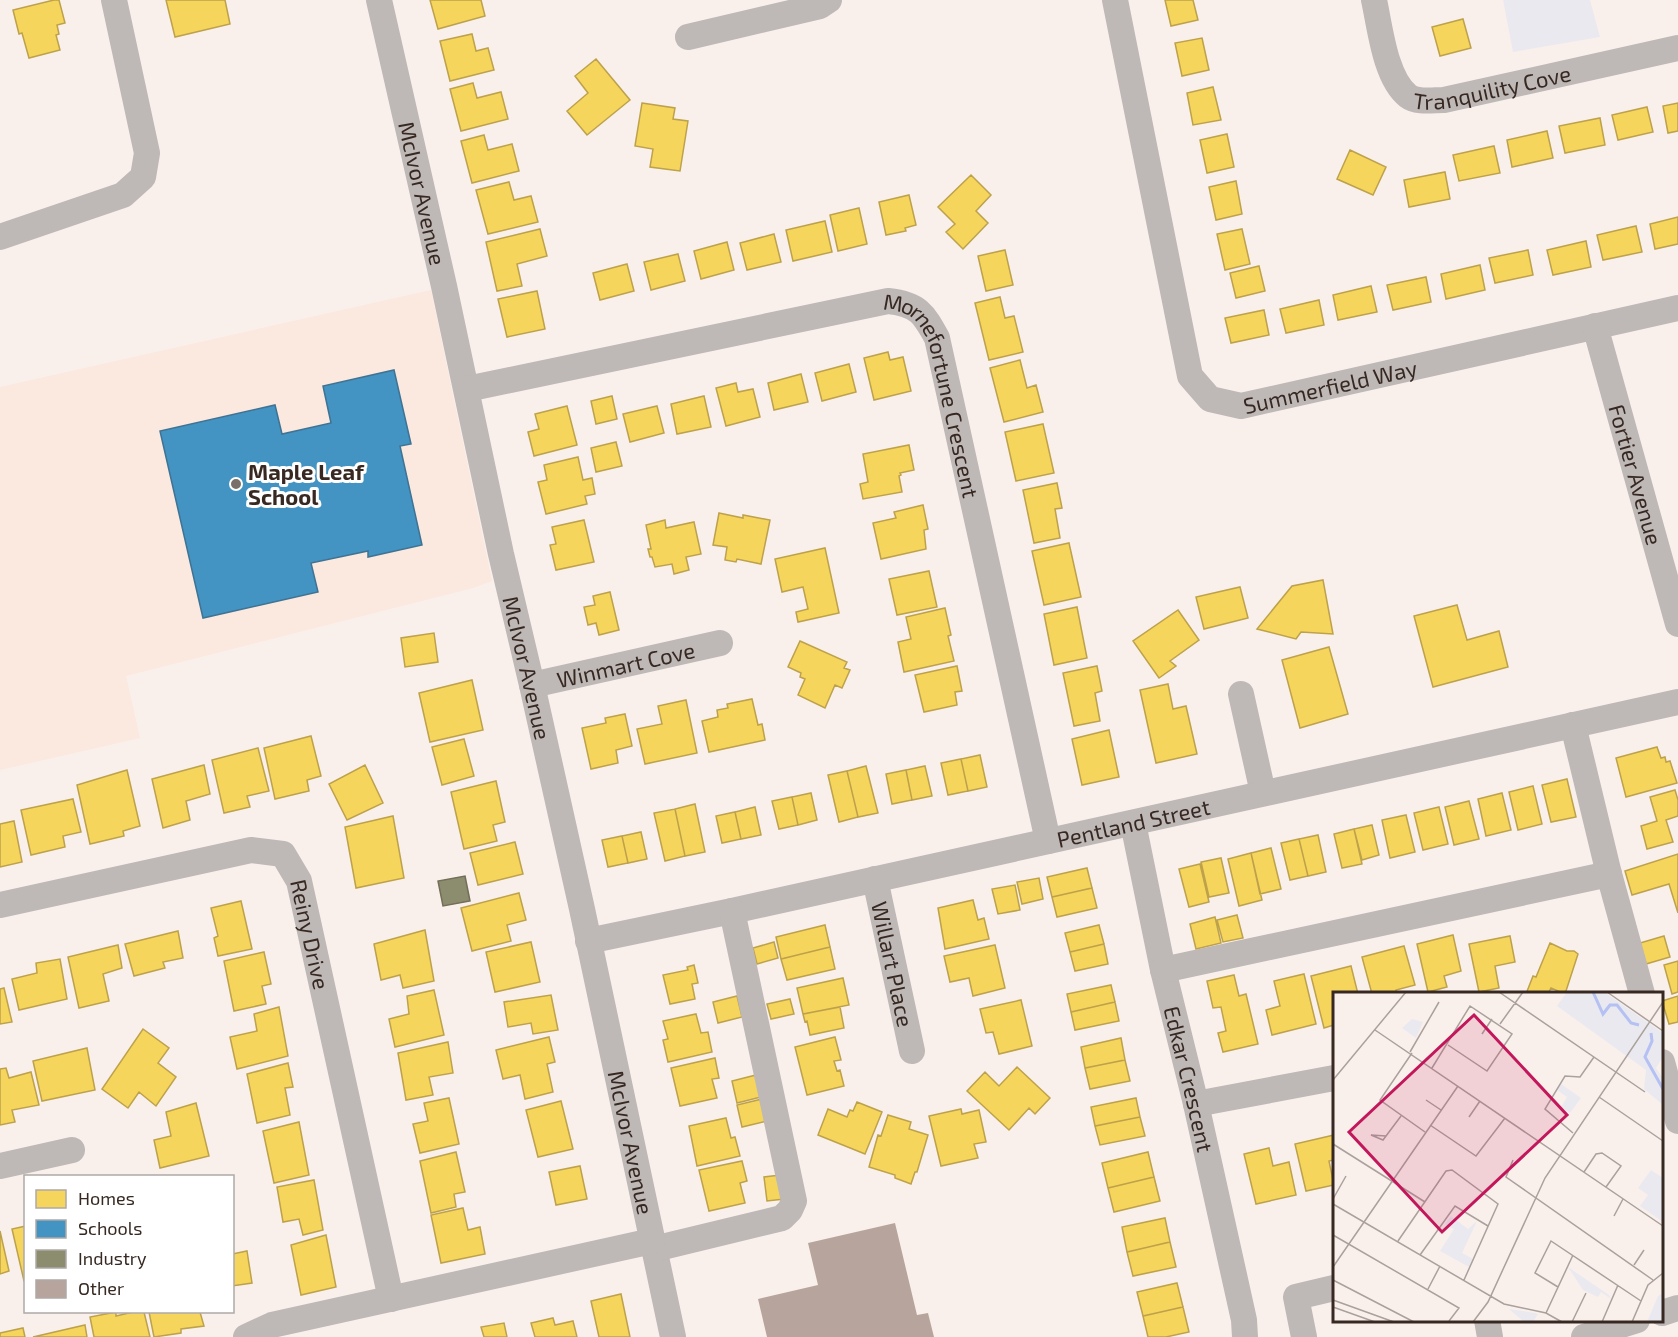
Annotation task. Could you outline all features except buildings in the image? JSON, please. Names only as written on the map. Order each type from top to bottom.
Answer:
[{"type":"street","points":[[0,237],[123,195],[143,177],[147,153],[114,0]]},
{"type":"street","name":"McIvor Avenue","points":[[379,0],[467,389],[501,554],[532,684],[673,1337]]},
{"type":"street","points":[[688,37],[820,6],[829,0]]},
{"type":"street","name":"Summerfield Way","points":[[1115,0],[1190,376],[1210,399],[1241,406],[1678,308]]},
{"type":"street","name":"Tranquility Cove","points":[[1374,0],[1387,59],[1395,80],[1409,96],[1427,101],[1444,100],[1678,48]]},
{"type":"street","name":"Mornefortune Crescent","points":[[467,389],[888,301],[903,303],[924,315],[937,338],[1048,841]]},
{"type":"street","name":"Fortier Avenue","points":[[1595,326],[1678,624]]},
{"type":"street","name":"Winmart Cove","points":[[532,684],[720,643]]},
{"type":"street","points":[[1241,694],[1263,793]]},
{"type":"street","name":"Pentland Street","points":[[588,941],[1678,702]]},
{"type":"street","points":[[1573,725],[1609,874],[1642,992]]},
{"type":"street","name":"Edkar Crescent","points":[[1133,823],[1163,970],[1196,1104],[1244,1320],[1245,1337]]},
{"type":"street","name":"Reiny Drive","points":[[0,905],[251,850],[283,854],[299,881],[391,1299]]},
{"type":"street","points":[[1163,970],[1609,874]]},
{"type":"street","name":"Willart Place","points":[[875,879],[912,1051]]},
{"type":"street","points":[[246,1337],[272,1325],[782,1218],[790,1210],[794,1201],[732,911]]},
{"type":"street","points":[[1663,1066],[1678,1121]]},
{"type":"street","points":[[1196,1104],[1333,1078]]},
{"type":"street","points":[[0,1166],[72,1150]]},
{"type":"street","points":[[1304,1337],[1296,1297],[1333,1288]]},
{"type":"street","points":[[1663,1313],[1678,1308]]},
{"type":"street","points":[[1486,1322],[1490,1337]]},
{"type":"street","points":[[1584,1337],[1631,1322]]},
{"type":"shaded area","points":[[1503,0],[1590,0],[1600,37],[1513,52]]},
{"type":"shaded area","name":"Maple Leaf School","points":[[431,290],[492,581],[473,588],[126,676],[140,738],[0,770],[0,387]]},
{"type":"place","name":"Maple Leaf School","points":[[236,484]]}]
